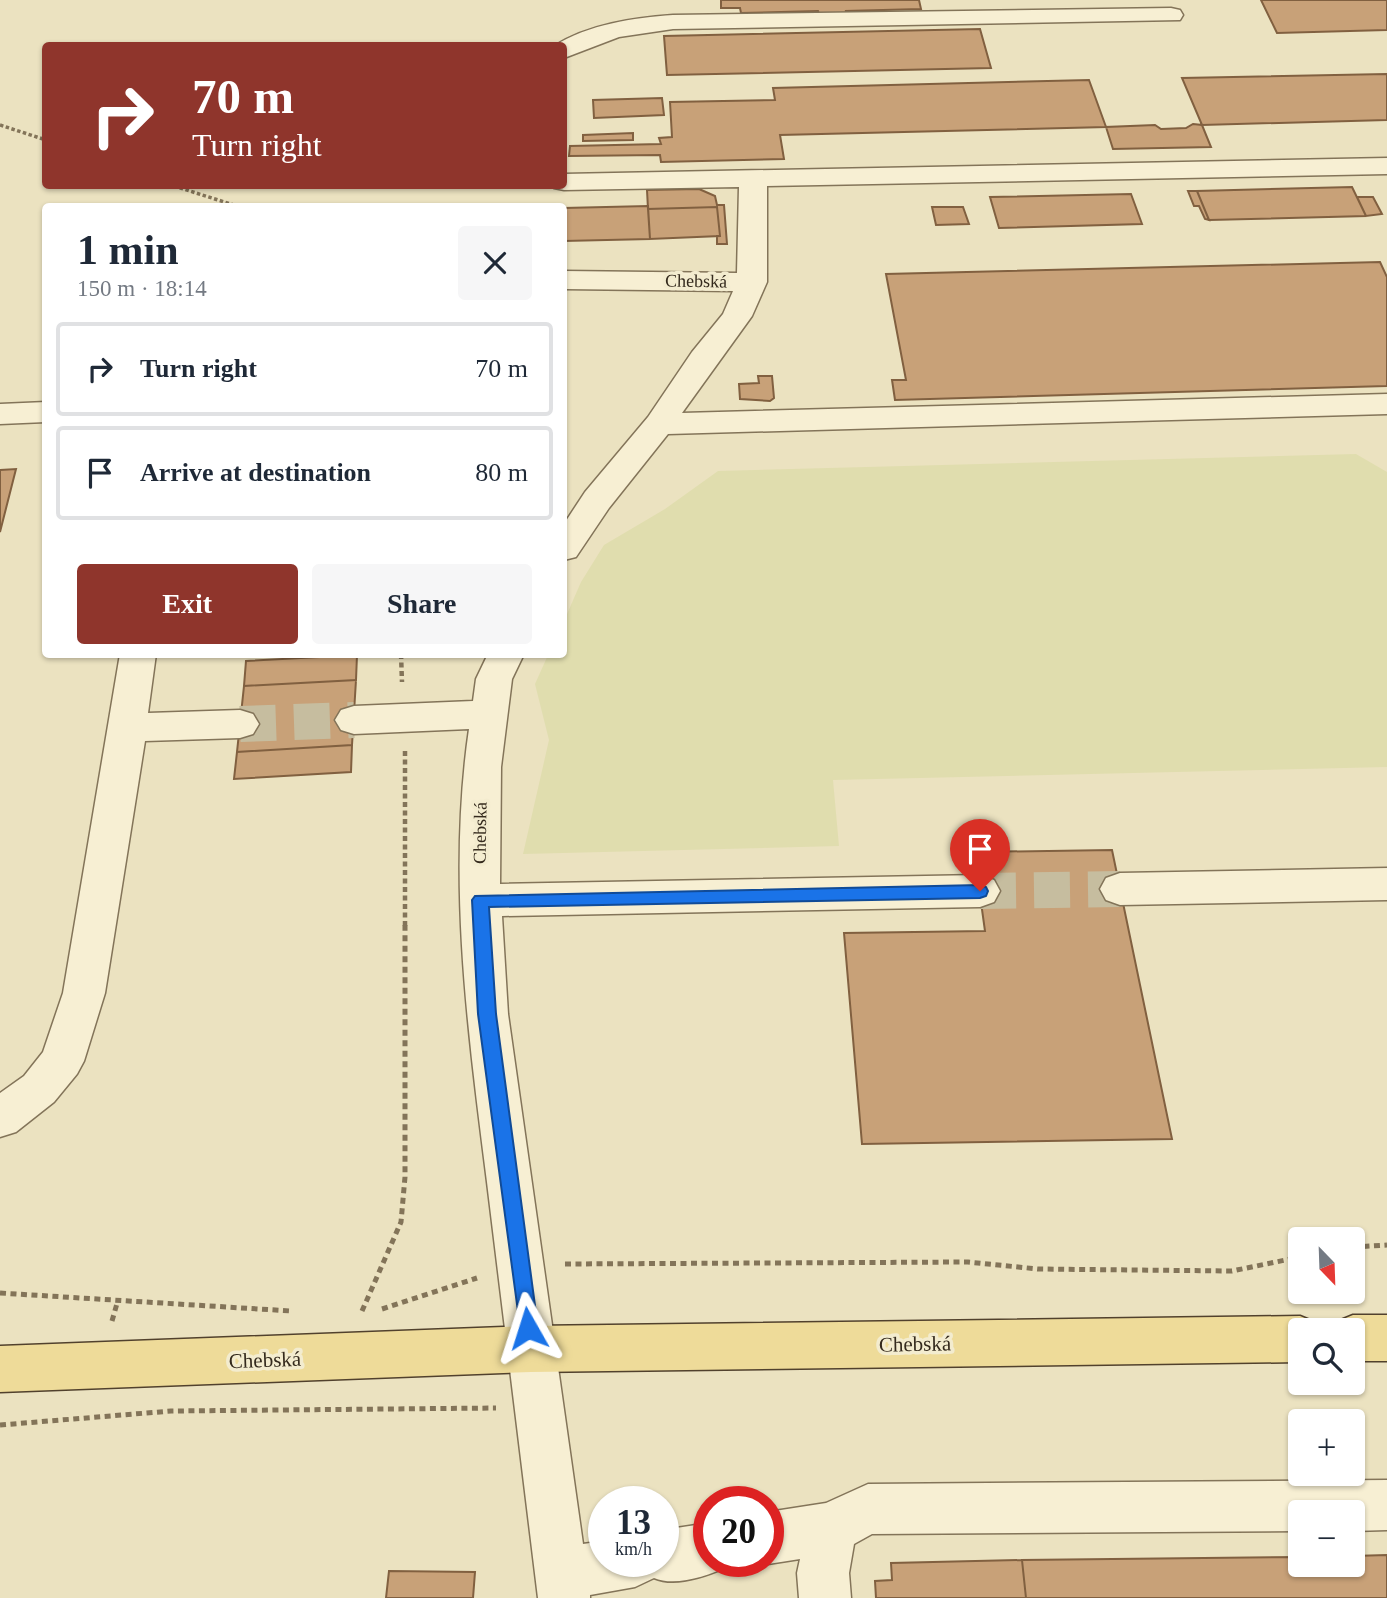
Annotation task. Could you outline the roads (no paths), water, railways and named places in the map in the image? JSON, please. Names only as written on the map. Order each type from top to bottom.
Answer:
[{"type":"main road","points":[[1365,1338],[1387,1338]]},
{"type":"main road","name":"Chebská","points":[[0,1369],[531,1349],[1288,1339]]},
{"type":"lane","points":[[567,49],[603,32],[635,25],[673,22],[1171,15]]},
{"type":"lane","points":[[567,182],[1387,166]]},
{"type":"lane","points":[[752,282],[753,178]]},
{"type":"lane","name":"Chebská","points":[[567,280],[752,282],[737,316],[703,359],[659,424],[597,500],[567,545]]},
{"type":"lane","points":[[659,424],[1387,404]]},
{"type":"lane","points":[[0,414],[42,412]]},
{"type":"lane","points":[[0,1118],[39,1089],[62,1061],[86,983],[137,658]]},
{"type":"lane","name":"Chebská","points":[[504,658],[494,679],[482,767],[481,900],[487,1014],[531,1349]]},
{"type":"lane","points":[[354,720],[489,714]]},
{"type":"lane","points":[[128,728],[240,724]]},
{"type":"lane","points":[[1120,888],[1387,884]]},
{"type":"lane","points":[[481,900],[980,891]]},
{"type":"lane","points":[[531,1349],[562,1586],[588,1577]]},
{"type":"lane","points":[[784,1535],[831,1528],[868,1509],[1387,1504]]},
{"type":"lane","points":[[825,1598],[823,1573],[831,1528]]},
{"type":"tunnel","points":[[240,724],[354,720]]},
{"type":"tunnel","points":[[980,891],[1120,889]]}]
